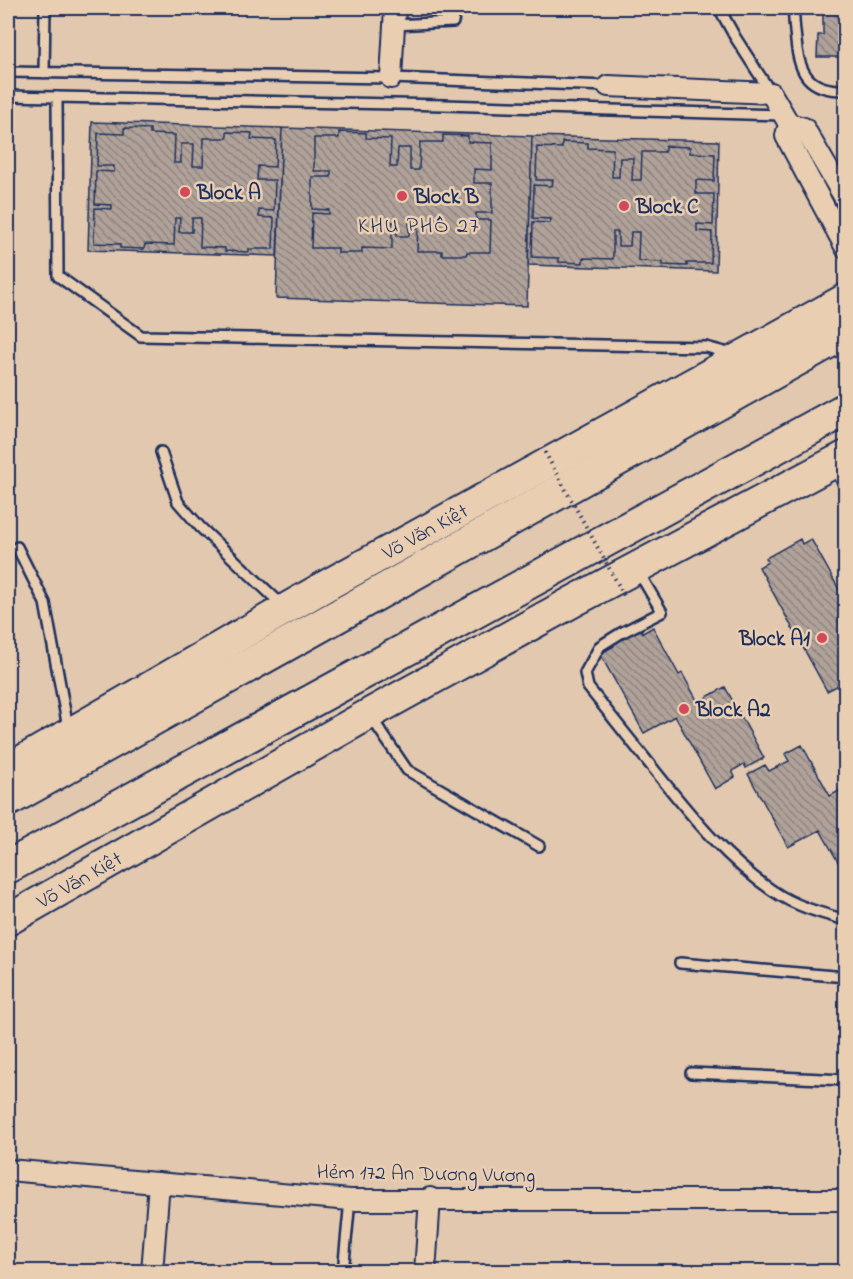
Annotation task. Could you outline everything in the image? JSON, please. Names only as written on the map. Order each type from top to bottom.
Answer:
[{"type":"highway","name":"Võ Văn Kiệt","points":[[8,800],[846,332]]},
{"type":"highway","points":[[8,867],[846,409]]},
{"type":"main road","name":"Võ Văn Kiệt","points":[[8,769],[507,485],[846,299]]},
{"type":"main road","name":"Võ Văn Kiệt","points":[[8,920],[369,714],[637,569],[841,469]]},
{"type":"street","points":[[391,78],[394,16]]},
{"type":"street","points":[[608,86],[771,93],[787,120],[804,128],[846,200]]},
{"type":"street","points":[[787,120],[786,136],[845,247]]},
{"type":"street","name":"Hẻm 172 An Dương Vương","points":[[8,1170],[350,1200],[430,1198],[846,1200]]},
{"type":"street","points":[[152,1272],[159,1183]]},
{"type":"street","points":[[425,1272],[430,1198]]},
{"type":"lane","points":[[44,73],[45,8]]},
{"type":"lane","points":[[394,16],[453,22],[456,8]]},
{"type":"lane","points":[[719,8],[771,93]]},
{"type":"lane","points":[[794,8],[798,61],[807,80],[831,91],[846,90]]},
{"type":"lane","points":[[8,72],[391,78],[608,86]]},
{"type":"lane","points":[[8,96],[444,105],[787,120]]},
{"type":"lane","points":[[57,97],[58,276],[141,336],[706,346],[743,357]]},
{"type":"lane","points":[[161,452],[178,502],[200,527],[286,609]]},
{"type":"lane","points":[[17,547],[45,603],[69,733]]},
{"type":"lane","points":[[637,569],[662,612],[600,646],[585,673],[588,687],[692,817],[747,872],[775,893],[813,912],[846,920]]},
{"type":"lane","points":[[369,714],[407,770],[539,846]]},
{"type":"lane","points":[[680,963],[846,976]]},
{"type":"lane","points":[[691,1073],[846,1080]]},
{"type":"lane","points":[[343,1272],[350,1200]]},
{"type":"path","points":[[542,447],[625,597]]},
{"type":"building","points":[[819,8],[846,8],[846,57],[817,57],[818,35],[823,35],[823,13],[819,13]]},
{"type":"building","name":"Block A","points":[[92,122],[282,128],[277,256],[88,250]]},
{"type":"building","name":"Block A","points":[[124,128],[150,129],[150,134],[175,135],[174,163],[181,163],[181,144],[194,144],[193,166],[203,166],[204,138],[227,138],[227,132],[252,133],[251,139],[276,140],[275,167],[258,166],[257,180],[275,180],[274,211],[259,210],[259,217],[274,218],[273,249],[249,249],[249,252],[200,247],[201,218],[192,218],[192,232],[179,232],[180,218],[175,218],[174,245],[145,244],[144,249],[120,248],[120,244],[94,243],[95,208],[112,209],[112,205],[95,204],[96,171],[114,172],[114,166],[97,166],[98,133],[124,134]]},
{"type":"building","points":[[282,128],[532,136],[527,306],[276,298]]},
{"type":"building","name":"Block B","points":[[339,132],[366,133],[366,138],[391,139],[390,167],[397,167],[398,148],[410,148],[410,170],[419,170],[420,142],[443,142],[443,135],[468,136],[468,142],[492,143],[492,170],[474,169],[474,183],[492,183],[492,213],[476,213],[476,220],[491,220],[490,252],[442,255],[442,251],[417,251],[418,221],[409,221],[409,236],[397,236],[397,222],[392,222],[392,249],[362,248],[362,253],[338,253],[338,248],[311,248],[312,213],[329,214],[329,210],[312,209],[312,177],[331,177],[331,171],[314,171],[314,138],[339,138]]},
{"type":"building","name":"Block C","points":[[532,136],[719,141],[716,271],[528,265]]},
{"type":"building","name":"Block C","points":[[562,142],[588,143],[588,148],[613,149],[612,177],[619,177],[620,158],[633,158],[632,180],[641,180],[642,152],[665,152],[665,146],[690,147],[690,153],[715,154],[714,181],[696,180],[696,194],[714,194],[713,225],[697,224],[697,231],[712,232],[711,263],[687,263],[687,266],[638,261],[639,232],[631,232],[630,246],[618,246],[618,232],[613,232],[613,259],[583,258],[583,263],[559,262],[559,258],[532,257],[533,222],[550,223],[551,219],[533,218],[534,185],[552,186],[553,180],[536,180],[537,147],[562,148]]},
{"type":"building","name":"Block A1","points":[[800,539],[802,544],[811,539],[846,602],[846,673],[841,676],[845,682],[827,691],[759,567],[768,562],[766,558]]},
{"type":"building","name":"Block A2","points":[[653,627],[679,675],[682,673],[698,702],[725,687],[764,758],[746,768],[744,764],[732,771],[735,777],[715,789],[675,716],[644,733],[600,654],[614,646],[612,643],[640,628],[643,633]]},
{"type":"building","points":[[802,745],[830,796],[846,787],[846,876],[820,830],[788,847],[748,774],[765,765],[769,771],[789,761],[785,754]]},
{"type":"place","name":"Block A","points":[[185,192]]},
{"type":"place","name":"Block B","points":[[402,196]]},
{"type":"place","name":"Block C","points":[[624,206]]},
{"type":"place","name":"Block A1","points":[[822,638]]},
{"type":"place","name":"Block A2","points":[[684,709]]},
{"type":"district","name":"KHU PHỐ 27","points":[[419,224]]}]
